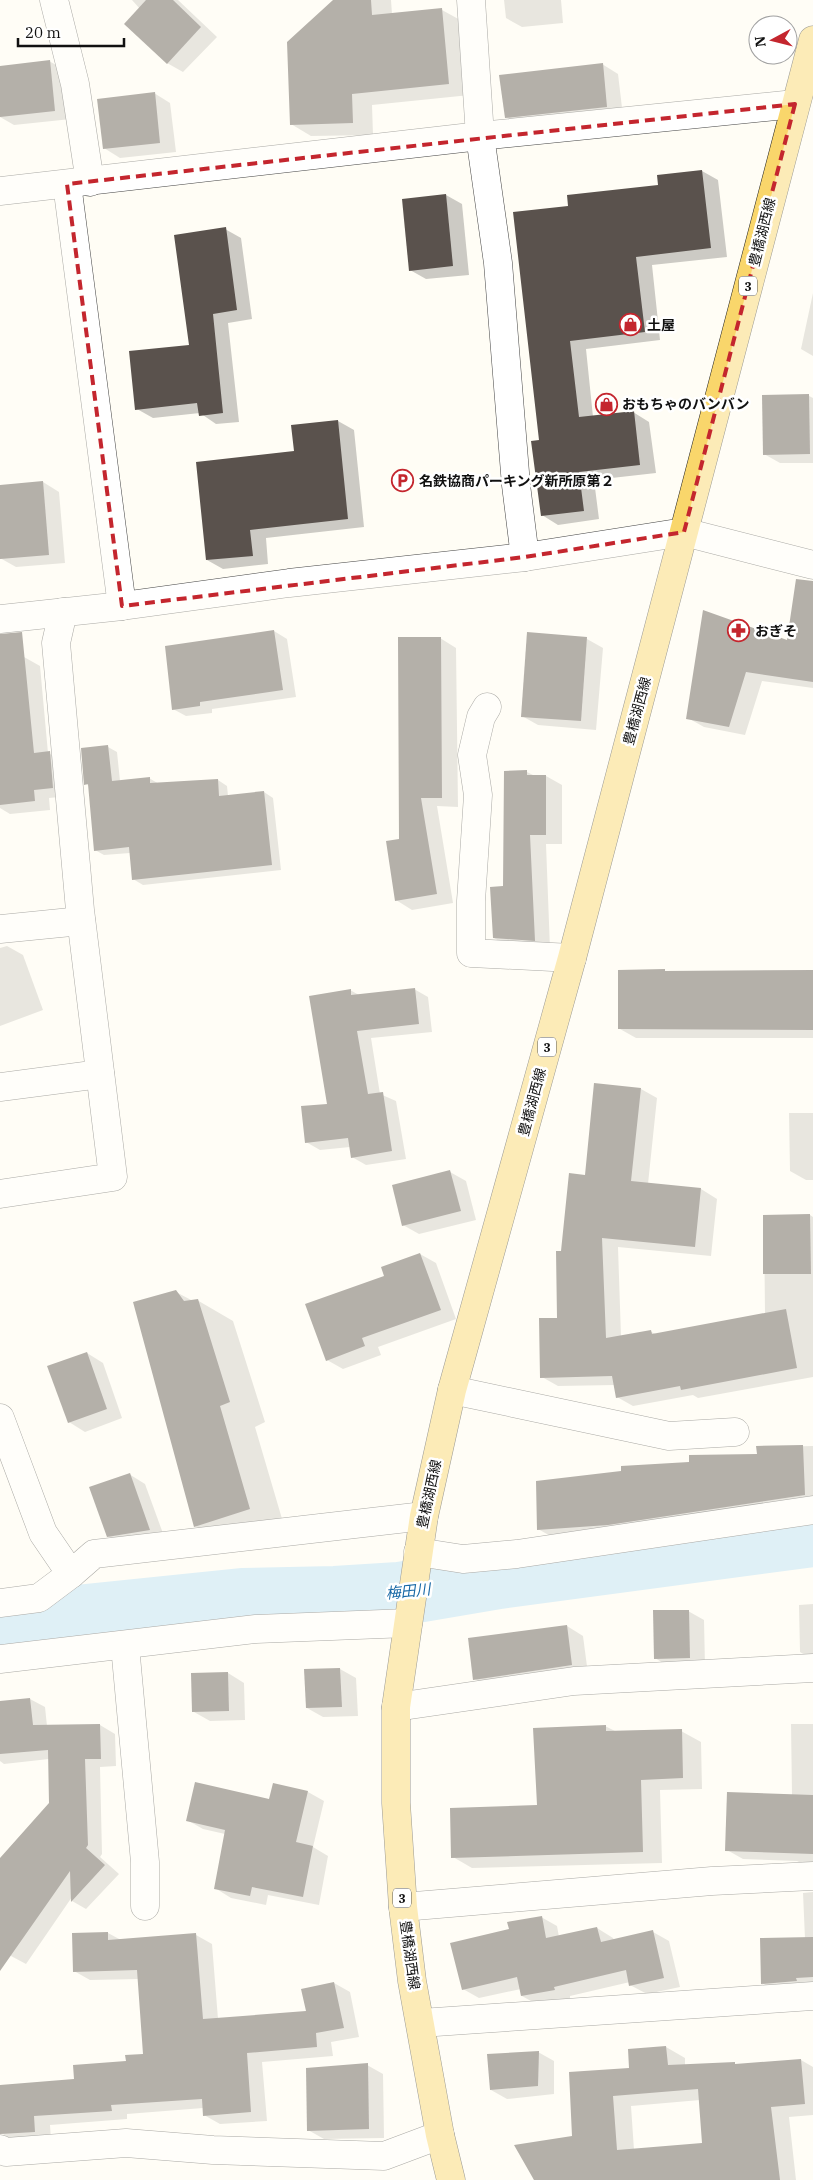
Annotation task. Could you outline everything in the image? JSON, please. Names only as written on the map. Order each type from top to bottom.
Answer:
[{"type":"main road","name":"豊橋湖西線","points":[[450,2164],[412,1981],[403,1907],[396,1803],[396,1706],[424,1516],[452,1390],[572,958],[813,40]]},
{"type":"street","points":[[54,0],[75,84],[79,183],[122,606]]},
{"type":"street","points":[[471,0],[480,136],[498,263],[516,485],[525,557]]},
{"type":"street","points":[[0,191],[480,136],[795,104]]},
{"type":"street","points":[[0,619],[122,606],[289,583],[525,557],[684,532],[813,565]]},
{"type":"street","points":[[0,1194],[112,1178],[81,921],[56,643],[63,612]]},
{"type":"street","points":[[487,707],[481,717],[472,755],[478,795],[471,901],[471,953],[572,958]]},
{"type":"street","points":[[0,929],[81,921]]},
{"type":"street","points":[[0,1087],[100,1074]]},
{"type":"street","points":[[452,1390],[669,1436],[735,1432]]},
{"type":"street","points":[[0,1418],[43,1533],[71,1574]]},
{"type":"street","points":[[418,1557],[463,1559],[517,1554],[813,1510]]},
{"type":"street","points":[[0,1603],[39,1598],[94,1554],[424,1516]]},
{"type":"street","points":[[0,1659],[125,1646],[256,1629],[408,1617]]},
{"type":"street","points":[[125,1646],[145,1862],[146,1906]]},
{"type":"street","points":[[396,1706],[574,1681],[813,1668]]},
{"type":"street","points":[[403,1907],[712,1881],[813,1876]]},
{"type":"street","points":[[421,2023],[813,1996]]},
{"type":"street","points":[[0,2149],[6,2152],[126,2143],[214,2150],[384,2156],[450,2164]]},
{"type":"highlighted area","points":[[795,104],[684,532],[525,557],[122,606],[67,184]]},
{"type":"building","points":[[146,0],[173,0],[201,27],[167,64],[124,24]]},
{"type":"building","points":[[333,0],[371,0],[372,15],[442,8],[449,84],[352,94],[353,123],[290,125],[287,42]]},
{"type":"building","points":[[50,60],[55,111],[0,117],[0,66]]},
{"type":"building","points":[[603,63],[607,107],[505,118],[499,75]]},
{"type":"building","points":[[155,92],[160,143],[103,149],[97,99]]},
{"type":"building","points":[[702,170],[711,248],[636,257],[645,332],[570,341],[579,417],[634,411],[640,465],[579,472],[584,511],[541,516],[531,441],[539,440],[513,212],[568,206],[567,195],[658,185],[657,175]]},
{"type":"building","points":[[446,194],[453,266],[409,271],[402,199]]},
{"type":"building","points":[[226,227],[237,310],[213,314],[223,413],[199,416],[197,403],[135,410],[129,351],[189,345],[174,235]]},
{"type":"building","points":[[809,394],[810,454],[763,455],[762,395]]},
{"type":"building","points":[[338,420],[348,519],[250,530],[253,556],[206,560],[196,462],[294,451],[291,425]]},
{"type":"building","points":[[43,481],[49,555],[0,559],[0,485]]},
{"type":"building","points":[[796,579],[813,581],[813,682],[746,672],[729,727],[686,719],[703,610],[787,640]]},
{"type":"building","points":[[274,630],[283,690],[200,702],[200,706],[172,710],[165,646]]},
{"type":"building","points":[[22,632],[34,753],[50,751],[53,788],[34,790],[35,801],[0,805],[0,634]]},
{"type":"building","points":[[527,632],[587,637],[581,721],[521,717]]},
{"type":"building","points":[[398,637],[441,637],[442,798],[421,798],[437,894],[395,901],[386,841],[399,839]]},
{"type":"building","points":[[108,745],[112,781],[150,777],[150,783],[218,779],[219,796],[264,791],[272,865],[132,880],[129,847],[94,851],[88,784],[84,785],[81,748]]},
{"type":"building","points":[[527,770],[527,775],[546,775],[546,835],[530,835],[535,941],[493,938],[490,887],[503,886],[504,771]]},
{"type":"building","points":[[665,969],[665,971],[813,970],[813,1030],[618,1029],[618,970]]},
{"type":"building","points":[[415,988],[419,1024],[357,1031],[368,1094],[383,1092],[392,1151],[351,1158],[348,1138],[305,1143],[301,1106],[327,1104],[309,996],[351,989],[351,995]]},
{"type":"building","points":[[594,1083],[641,1088],[631,1181],[701,1188],[695,1247],[602,1238],[606,1338],[651,1330],[652,1334],[786,1309],[797,1368],[681,1390],[680,1386],[616,1398],[612,1376],[540,1378],[539,1318],[557,1318],[556,1251],[561,1251],[569,1173],[585,1175]]},
{"type":"building","points":[[450,1170],[461,1211],[402,1226],[392,1185]]},
{"type":"building","points":[[810,1214],[811,1274],[763,1274],[763,1215]]},
{"type":"building","points":[[420,1253],[441,1310],[362,1338],[365,1346],[326,1361],[305,1304],[384,1276],[381,1267]]},
{"type":"building","points":[[176,1290],[184,1301],[198,1299],[230,1402],[220,1406],[250,1509],[194,1527],[133,1302]]},
{"type":"building","points":[[87,1352],[107,1409],[68,1423],[47,1366]]},
{"type":"building","points":[[803,1445],[805,1495],[608,1525],[537,1530],[536,1481],[621,1471],[621,1466],[689,1462],[689,1455],[757,1454],[756,1446]]},
{"type":"building","points":[[130,1473],[150,1530],[107,1537],[89,1487]]},
{"type":"building","points":[[653,1610],[689,1610],[690,1658],[654,1659]]},
{"type":"building","points":[[567,1625],[572,1665],[473,1680],[468,1638]]},
{"type":"building","points":[[340,1668],[342,1707],[306,1708],[304,1669]]},
{"type":"building","points":[[228,1672],[229,1711],[192,1712],[191,1673]]},
{"type":"building","points":[[30,1698],[33,1725],[100,1724],[101,1759],[85,1759],[88,1845],[86,1848],[105,1865],[71,1902],[70,1871],[0,1971],[0,1858],[49,1803],[48,1750],[0,1754],[0,1701]]},
{"type":"building","points":[[606,1725],[606,1731],[682,1729],[683,1778],[641,1780],[643,1852],[451,1858],[450,1808],[537,1805],[533,1728]]},
{"type":"building","points":[[195,1782],[269,1799],[273,1783],[308,1791],[296,1842],[313,1846],[303,1897],[252,1887],[250,1896],[214,1889],[225,1830],[186,1821]]},
{"type":"building","points":[[727,1792],[813,1795],[813,1854],[725,1851]]},
{"type":"building","points":[[542,1916],[546,1938],[597,1927],[601,1942],[653,1930],[664,1978],[629,1986],[626,1970],[554,1987],[555,1990],[521,1996],[517,1977],[462,1990],[450,1943],[509,1929],[507,1922]]},
{"type":"building","points":[[108,1932],[108,1940],[196,1933],[203,2019],[306,2011],[301,1989],[334,1982],[344,2028],[316,2033],[317,2047],[247,2053],[251,2112],[203,2116],[202,2099],[111,2105],[112,2111],[34,2116],[35,2132],[0,2134],[0,2085],[74,2079],[73,2065],[126,2061],[125,2055],[143,2054],[137,1970],[73,1972],[72,1933]]},
{"type":"building","points":[[813,1937],[813,1977],[796,1978],[797,1981],[761,1984],[760,1938]]},
{"type":"building","points":[[666,2046],[668,2065],[735,2062],[735,2064],[801,2059],[805,2104],[771,2107],[780,2180],[534,2180],[514,2145],[572,2136],[569,2072],[629,2068],[628,2049]],"holes":[[[698,2089],[702,2143],[617,2150],[613,2096]]]},
{"type":"building","points":[[539,2051],[538,2086],[490,2090],[487,2054]]},
{"type":"building","points":[[368,2063],[369,2129],[307,2131],[306,2068]]},
{"type":"waterway","name":"梅田川","points":[[0,1625],[242,1600],[335,1598],[399,1594],[499,1577],[813,1535]]},
{"type":"place","name":"土屋","points":[[631,325]]},
{"type":"place","name":"おもちゃのバンバン","points":[[606,404]]},
{"type":"place","name":"名鉄協商パーキング新所原第２","points":[[403,481]]},
{"type":"place","name":"おぎそ","points":[[739,631]]}]
